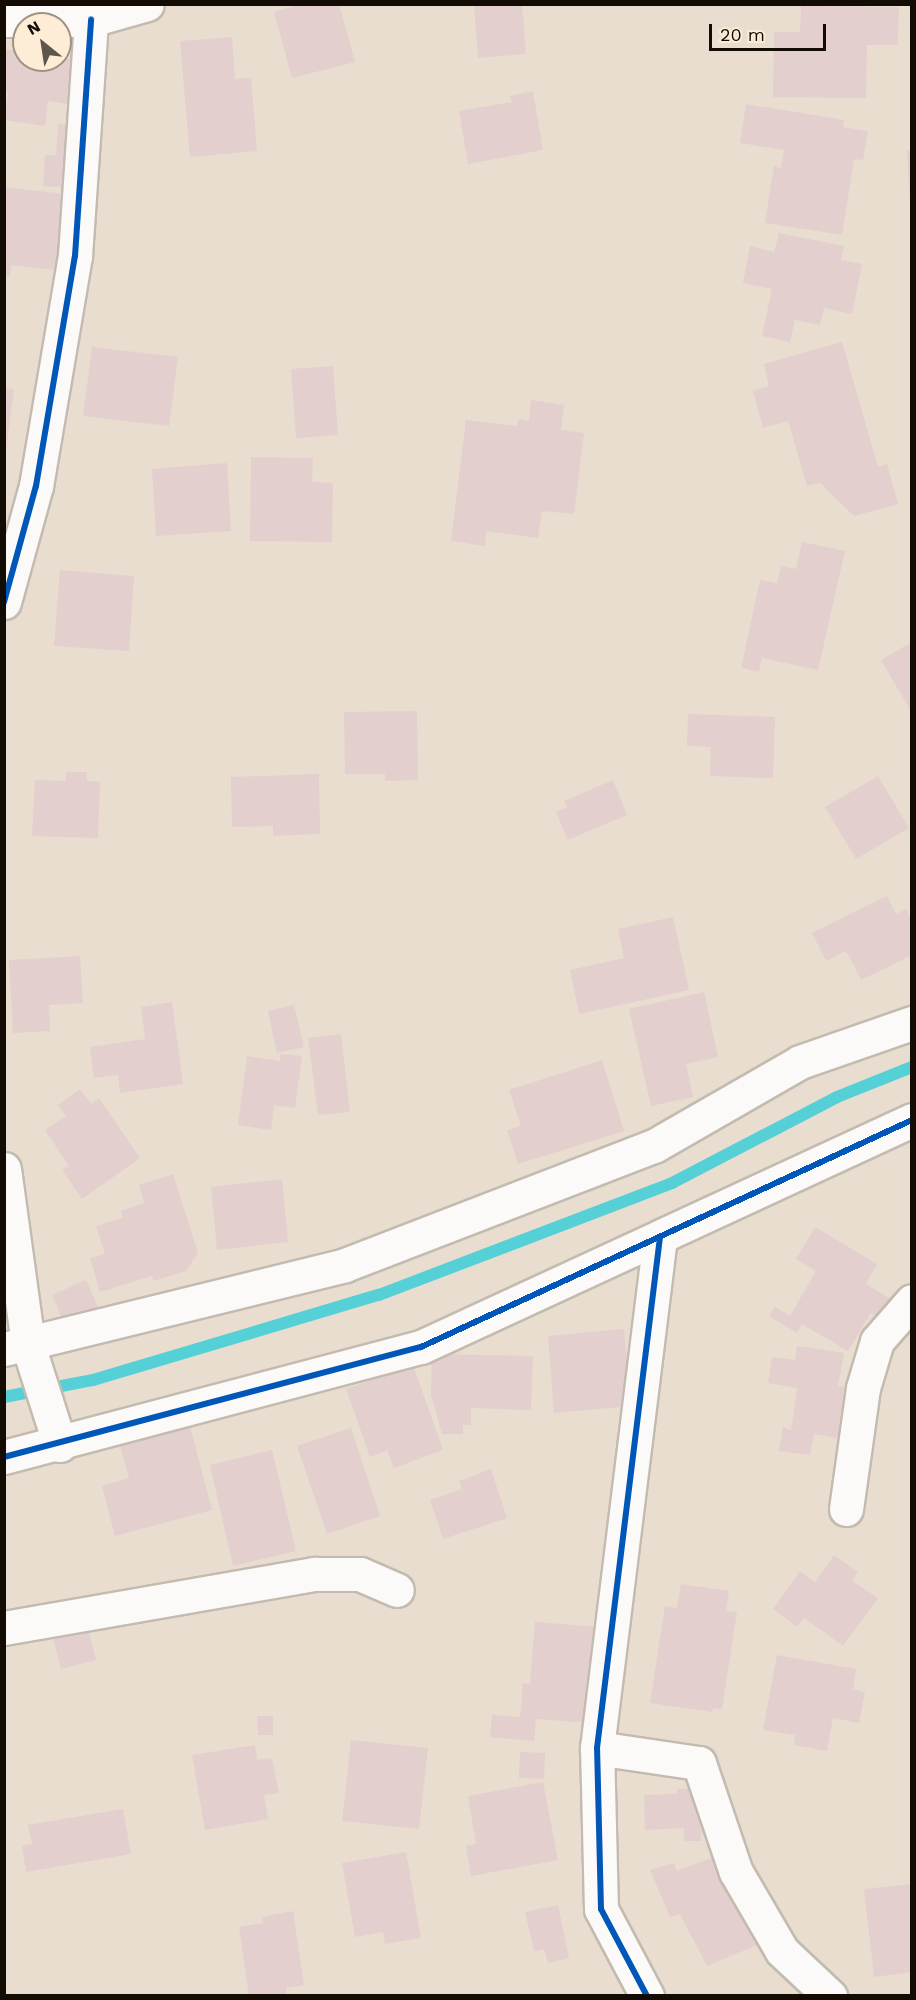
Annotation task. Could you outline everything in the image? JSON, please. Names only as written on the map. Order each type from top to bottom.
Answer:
[{"type":"street","points":[[4,20],[91,20],[147,4]]},
{"type":"street","points":[[4,602],[36,486],[75,256],[91,20]]},
{"type":"street","points":[[23,1355],[345,1264],[654,1146],[800,1062],[912,1023]]},
{"type":"street","points":[[4,1457],[60,1445],[421,1347],[912,1120]]},
{"type":"street","points":[[4,1169],[23,1355],[48,1408],[60,1445]]},
{"type":"street","points":[[647,1995],[601,1909],[597,1748],[660,1237]]},
{"type":"street","points":[[846,1509],[863,1388],[878,1341],[912,1300]]},
{"type":"street","points":[[4,1628],[315,1574],[360,1574],[398,1590]]},
{"type":"street","points":[[597,1748],[699,1763],[736,1872],[782,1951],[830,1995]]},
{"type":"building","points":[[301,4],[339,4],[355,62],[292,78],[274,12]]},
{"type":"building","points":[[474,4],[522,4],[526,54],[478,58]]},
{"type":"building","points":[[801,6],[899,7],[898,45],[867,45],[866,98],[773,97],[774,32],[800,32]]},
{"type":"building","points":[[232,37],[235,79],[251,78],[257,151],[190,157],[180,41]]},
{"type":"building","points":[[4,49],[12,50],[12,72],[72,72],[72,59],[75,59],[68,104],[48,101],[45,126],[4,120],[8,92],[4,91]]},
{"type":"building","points":[[533,91],[543,150],[468,164],[459,111],[512,102],[510,96]]},
{"type":"building","points":[[746,104],[844,120],[843,127],[868,131],[863,160],[854,159],[842,235],[765,223],[774,165],[781,169],[784,150],[740,143]]},
{"type":"building","points":[[58,124],[76,126],[71,188],[43,186],[45,155],[56,155]]},
{"type":"building","points":[[912,150],[912,201],[910,201],[907,151]]},
{"type":"building","points":[[4,187],[64,194],[55,270],[11,265],[10,277],[4,276]]},
{"type":"building","points":[[779,233],[844,246],[841,260],[862,264],[852,314],[824,308],[820,325],[795,320],[790,342],[762,336],[772,289],[743,283],[750,246],[774,252]]},
{"type":"building","points":[[842,342],[878,467],[887,464],[898,504],[854,516],[820,483],[807,486],[788,421],[763,428],[753,391],[769,386],[764,364]]},
{"type":"building","points":[[92,347],[178,357],[169,426],[83,416]]},
{"type":"building","points":[[333,366],[338,435],[296,438],[291,369]]},
{"type":"building","points":[[4,388],[14,390],[6,449],[4,449]]},
{"type":"building","points":[[531,400],[564,405],[561,430],[584,433],[574,514],[542,511],[538,538],[486,531],[485,546],[451,541],[466,420],[517,426],[518,419],[529,421]]},
{"type":"building","points":[[251,457],[313,458],[312,482],[333,483],[332,542],[250,541]]},
{"type":"building","points":[[227,463],[231,531],[156,536],[152,469]]},
{"type":"building","points":[[802,542],[845,551],[818,670],[762,658],[759,672],[741,668],[760,580],[777,583],[781,566],[796,569]]},
{"type":"building","points":[[60,570],[134,576],[129,651],[54,646]]},
{"type":"building","points":[[912,642],[912,713],[881,660]]},
{"type":"building","points":[[417,711],[418,780],[385,781],[385,774],[345,774],[344,712]]},
{"type":"building","points":[[688,714],[775,717],[773,778],[710,776],[711,747],[687,746]]},
{"type":"building","points":[[66,772],[87,772],[87,781],[100,782],[98,838],[32,836],[35,780],[66,781]]},
{"type":"building","points":[[319,774],[320,834],[273,836],[273,826],[232,827],[231,777]]},
{"type":"building","points":[[878,776],[909,828],[856,859],[825,807]]},
{"type":"building","points":[[613,780],[627,815],[568,840],[556,812],[567,807],[564,801]]},
{"type":"building","points":[[887,896],[896,914],[906,909],[912,921],[912,955],[861,980],[846,951],[826,961],[812,933]]},
{"type":"building","points":[[673,917],[689,990],[579,1014],[570,970],[624,958],[618,929]]},
{"type":"building","points":[[80,956],[83,1003],[49,1005],[50,1031],[13,1033],[9,960]]},
{"type":"building","points":[[704,992],[718,1057],[686,1064],[693,1097],[651,1106],[629,1009]]},
{"type":"building","points":[[172,1002],[183,1084],[120,1093],[118,1075],[94,1078],[90,1047],[145,1039],[141,1007]]},
{"type":"building","points":[[294,1005],[304,1047],[277,1053],[268,1011]]},
{"type":"building","points":[[341,1034],[350,1112],[318,1115],[308,1038]]},
{"type":"building","points":[[280,1054],[302,1056],[295,1108],[274,1105],[271,1130],[238,1125],[247,1056],[280,1061]]},
{"type":"building","points":[[602,1060],[624,1131],[518,1164],[507,1130],[521,1126],[509,1090]]},
{"type":"building","points":[[80,1089],[91,1104],[99,1098],[140,1158],[82,1199],[62,1170],[69,1166],[45,1130],[66,1116],[58,1105]]},
{"type":"building","points":[[173,1174],[198,1253],[186,1271],[153,1281],[152,1276],[100,1292],[90,1258],[105,1254],[96,1226],[123,1218],[121,1211],[144,1203],[139,1185]]},
{"type":"building","points":[[282,1179],[288,1242],[217,1250],[211,1187]]},
{"type":"building","points":[[815,1227],[877,1264],[866,1284],[891,1299],[880,1318],[871,1313],[848,1351],[802,1324],[797,1333],[769,1316],[775,1307],[790,1316],[816,1271],[796,1259]]},
{"type":"building","points":[[86,1280],[98,1307],[63,1321],[52,1295]]},
{"type":"building","points":[[624,1329],[631,1406],[554,1413],[548,1336]]},
{"type":"building","points":[[797,1346],[844,1353],[838,1386],[851,1388],[843,1439],[814,1434],[810,1455],[779,1451],[783,1427],[791,1430],[797,1388],[768,1383],[772,1357],[795,1360]]},
{"type":"building","points":[[432,1354],[533,1356],[531,1410],[471,1408],[471,1425],[463,1425],[463,1434],[442,1434],[431,1395]]},
{"type":"building","points":[[413,1365],[443,1450],[394,1468],[387,1450],[370,1457],[346,1389]]},
{"type":"building","points":[[189,1422],[212,1510],[115,1536],[102,1486],[129,1478],[119,1441]]},
{"type":"building","points":[[351,1428],[380,1516],[327,1534],[297,1446]]},
{"type":"building","points":[[272,1450],[296,1551],[233,1566],[210,1465]]},
{"type":"building","points":[[491,1469],[507,1518],[443,1539],[430,1500],[462,1489],[459,1481]]},
{"type":"building","points":[[834,1555],[858,1572],[852,1581],[878,1598],[843,1646],[804,1618],[797,1627],[773,1609],[800,1571],[815,1582]]},
{"type":"building","points":[[681,1584],[729,1591],[726,1611],[737,1612],[722,1709],[713,1708],[712,1712],[650,1703],[665,1606],[677,1608]]},
{"type":"building","points":[[86,1621],[96,1660],[61,1669],[51,1630]]},
{"type":"building","points":[[535,1622],[599,1627],[591,1723],[536,1719],[534,1741],[490,1737],[492,1715],[520,1717],[523,1683],[530,1684]]},
{"type":"building","points":[[777,1655],[856,1669],[853,1689],[865,1692],[859,1723],[833,1718],[827,1751],[794,1745],[795,1735],[763,1730]]},
{"type":"building","points":[[257,1716],[273,1716],[273,1735],[258,1735]]},
{"type":"building","points":[[351,1740],[428,1748],[419,1829],[342,1821]]},
{"type":"building","points":[[255,1745],[257,1760],[272,1758],[279,1793],[264,1795],[268,1819],[205,1830],[192,1755]]},
{"type":"building","points":[[520,1752],[545,1753],[544,1779],[519,1778]]},
{"type":"building","points":[[543,1782],[558,1860],[471,1876],[466,1846],[476,1844],[468,1796]]},
{"type":"building","points":[[700,1788],[701,1841],[684,1841],[684,1828],[645,1830],[644,1795],[677,1794],[677,1789]]},
{"type":"building","points":[[123,1809],[131,1854],[26,1872],[22,1846],[32,1844],[28,1825]]},
{"type":"building","points":[[406,1852],[421,1938],[385,1944],[383,1932],[355,1937],[342,1863]]},
{"type":"building","points":[[722,1854],[769,1940],[707,1966],[680,1914],[670,1917],[650,1870],[674,1863],[677,1871]]},
{"type":"building","points":[[912,1884],[912,1972],[874,1977],[864,1889]]},
{"type":"building","points":[[558,1905],[569,1958],[548,1963],[544,1949],[534,1951],[525,1912]]},
{"type":"building","points":[[293,1911],[304,1985],[286,1988],[287,1996],[249,1996],[239,1927],[263,1923],[262,1917]]},
{"type":"waterway","points":[[4,1397],[93,1380],[379,1295],[672,1183],[837,1097],[912,1067]]},
{"type":"cycle path","points":[[4,602],[36,486],[75,256],[91,20]]},
{"type":"cycle path","points":[[4,1457],[421,1347],[912,1120]]},
{"type":"cycle path","points":[[647,1996],[601,1909],[597,1748],[660,1237]]}]
